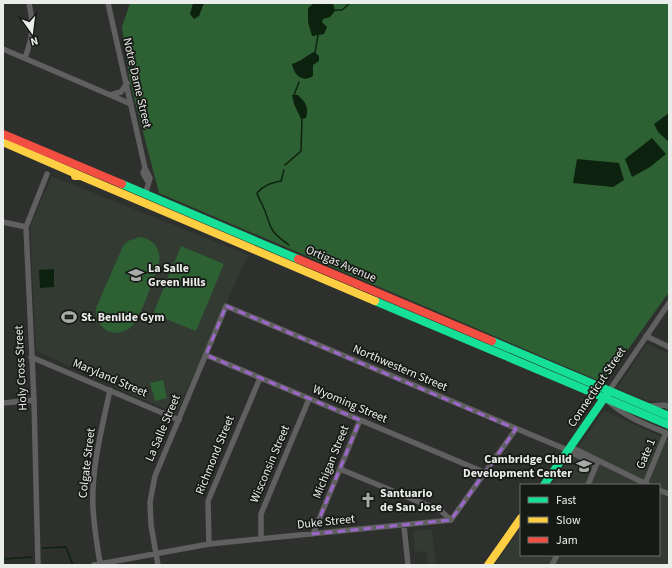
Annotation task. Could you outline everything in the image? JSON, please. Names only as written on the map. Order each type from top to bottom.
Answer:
[{"type":"main road","name":"Ortigas Avenue","points":[[3,134],[607,394],[669,425]]},
{"type":"main road","points":[[3,142],[56,164],[80,176]]},
{"type":"main road","name":"Ortigas Avenue","points":[[3,147],[70,176],[80,176],[607,394],[669,416]]},
{"type":"main road","name":"Connecticut Street","points":[[545,484],[607,394]]},
{"type":"main road","points":[[488,565],[520,519]]},
{"type":"street","points":[[25,58],[33,33],[33,23],[29,3]]},
{"type":"street","name":"Notre Dame Street","points":[[108,3],[145,168],[150,178],[145,195]]},
{"type":"street","points":[[3,49],[131,104]]},
{"type":"street","points":[[110,95],[121,92],[127,83]]},
{"type":"street","name":"Holy Cross Street","points":[[38,565],[34,400],[26,228],[47,174]]},
{"type":"street","points":[[3,222],[26,228]]},
{"type":"street","name":"Connecticut Street","points":[[607,394],[669,303]]},
{"type":"street","name":"La Salle Street","points":[[158,565],[151,525],[150,502],[155,476],[226,306]]},
{"type":"street","name":"Northwestern Street","points":[[226,306],[646,484]]},
{"type":"street","points":[[646,336],[669,347]]},
{"type":"street","name":"Wyoming Street","points":[[206,355],[486,473]]},
{"type":"street","name":"Maryland Street","points":[[31,357],[179,420]]},
{"type":"street","name":"Richmond Street","points":[[209,544],[208,500],[260,378]]},
{"type":"street","name":"Colgate Street","points":[[100,563],[93,507],[93,484],[110,390]]},
{"type":"street","points":[[607,394],[619,411],[636,421],[668,434]]},
{"type":"street","name":"Wisconsin Street","points":[[261,539],[260,514],[309,399]]},
{"type":"street","points":[[3,403],[34,400]]},
{"type":"street","points":[[646,407],[665,405],[669,407]]},
{"type":"street","name":"Michigan Street","points":[[313,534],[360,420]]},
{"type":"street","points":[[340,469],[441,511],[451,520],[516,429]]},
{"type":"street","name":"Gate 1","points":[[646,484],[668,434]]},
{"type":"street","points":[[588,484],[597,463]]},
{"type":"street","name":"Duke Street","points":[[94,565],[156,552],[209,544],[404,526],[451,520]]},
{"type":"street","points":[[404,526],[408,565]]},
{"type":"street","points":[[552,565],[556,556]]},
{"type":"highlighted area","points":[[226,306],[516,429],[451,520],[313,534],[360,420],[206,355]]},
{"type":"shaded area","points":[[193,3],[204,3],[199,16],[194,19],[190,14]]},
{"type":"shaded area","points":[[314,3],[333,3],[335,11],[330,17],[323,19],[322,22],[327,27],[324,34],[312,36],[308,22],[308,8]]},
{"type":"shaded area","points":[[314,52],[319,56],[319,61],[313,65],[313,76],[305,79],[299,77],[292,64]]},
{"type":"shaded area","points":[[292,95],[298,95],[305,103],[307,108],[306,118],[301,119],[294,104]]},
{"type":"shaded area","points":[[669,113],[669,142],[658,132],[654,124]]},
{"type":"shaded area","points":[[652,138],[666,154],[650,167],[632,177],[625,159]]},
{"type":"shaded area","points":[[577,159],[619,163],[624,180],[613,187],[573,183]]},
{"type":"shaded area","name":"La Salle Green Hills","points":[[52,176],[248,255],[176,414],[36,351],[30,226]]},
{"type":"shaded area","points":[[54,269],[54,287],[40,288],[39,270]]},
{"type":"shaded area","points":[[647,344],[669,354],[669,402],[648,401],[617,388]]},
{"type":"shaded area","points":[[604,411],[669,440],[669,565],[494,565],[520,528],[520,556],[660,556],[660,484],[552,484]]},
{"type":"shaded area","points":[[432,529],[436,565],[428,565],[426,551],[415,552],[413,531]]},
{"type":"green space","points":[[130,3],[669,3],[669,292],[604,383],[159,193],[130,82],[122,27]]},
{"type":"green space","points":[[140,237],[154,243],[159,256],[158,266],[139,315],[132,326],[123,332],[109,332],[99,323],[96,308],[123,246],[128,241]]},
{"type":"green space","points":[[181,246],[224,264],[196,331],[153,314]]},
{"type":"green space","points":[[163,380],[167,398],[155,401],[150,383]]},
{"type":"waterway","points":[[335,10],[342,10],[350,3]]},
{"type":"waterway","points":[[315,53],[318,35]]},
{"type":"waterway","points":[[294,95],[299,82]]},
{"type":"waterway","points":[[285,165],[301,151],[302,118]]},
{"type":"waterway","points":[[284,170],[281,181],[268,185],[257,193],[273,231],[289,245]]},
{"type":"waterway","points":[[43,548],[66,547],[73,565]]},
{"type":"waterway","points":[[3,559],[32,557]]},
{"type":"traffic: fast","points":[[122,184],[298,259]]},
{"type":"traffic: fast","points":[[375,301],[669,425]]},
{"type":"traffic: fast","points":[[492,341],[669,416]]},
{"type":"traffic: fast","points":[[545,484],[607,394]]},
{"type":"traffic: slow","points":[[3,142],[81,176]]},
{"type":"traffic: slow","points":[[75,176],[81,176],[375,301]]},
{"type":"traffic: slow","points":[[488,565],[520,519]]},
{"type":"traffic: jam","points":[[3,134],[122,184]]},
{"type":"traffic: jam","points":[[298,259],[492,341]]},
{"type":"place","name":"La Salle Green Hills","points":[[136,275]]},
{"type":"place","name":"St. Benilde Gym","points":[[69,317]]},
{"type":"place","name":"Cambridge Child Development Center","points":[[584,466]]},
{"type":"place","name":"Santuario de San Jose","points":[[368,500]]}]
